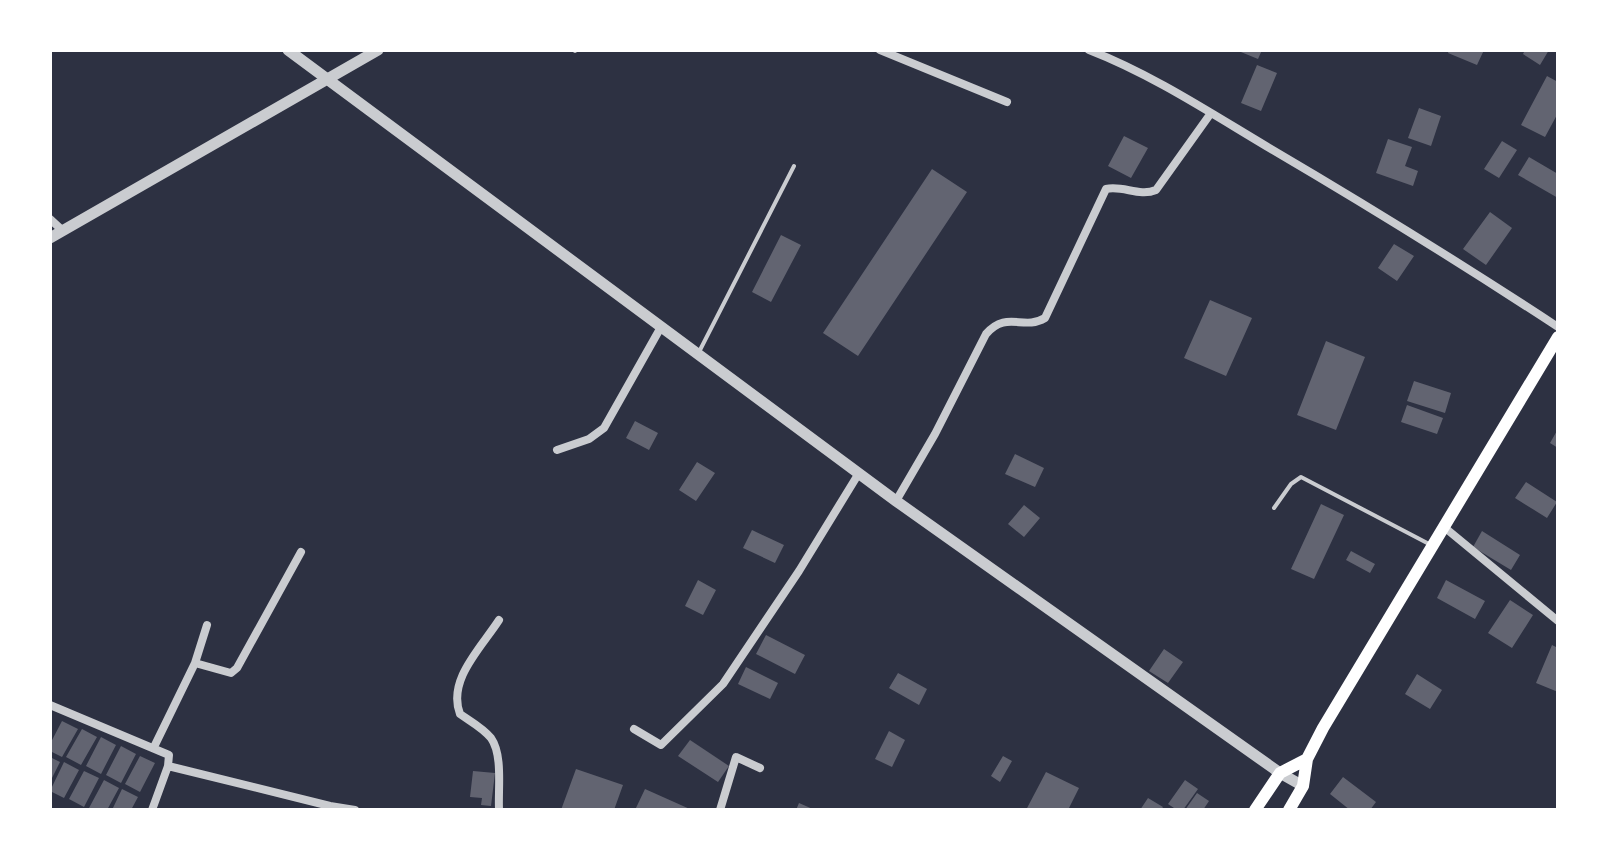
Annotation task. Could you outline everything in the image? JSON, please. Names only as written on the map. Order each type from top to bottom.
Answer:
[{"type":"main road","points":[[1289,810],[1303,786],[1307,759],[1323,728],[1558,337]]},
{"type":"main road","points":[[1255,810],[1280,773],[1307,759]]},
{"type":"street","points":[[288,50],[896,501],[1280,773],[1303,786]]},
{"type":"street","points":[[50,238],[378,50]]},
{"type":"street","points":[[880,50],[1007,102]]},
{"type":"street","points":[[1089,50],[1211,113],[1437,248],[1558,327]]},
{"type":"street","points":[[896,501],[935,434],[986,334],[995,324],[1005,320],[1032,323],[1045,318],[1106,189],[1115,187],[1139,193],[1156,190],[1211,113]]},
{"type":"street","points":[[50,219],[63,231]]},
{"type":"street","points":[[557,450],[589,439],[604,428],[661,327]]},
{"type":"street","points":[[634,729],[661,745],[723,684],[799,571],[859,473]]},
{"type":"street","points":[[1444,527],[1558,621]]},
{"type":"street","points":[[195,663],[231,673],[237,668],[301,552]]},
{"type":"street","points":[[499,620],[459,680],[455,692],[460,714],[484,730],[493,741],[497,754],[499,810]]},
{"type":"street","points":[[154,747],[195,663],[207,625]]},
{"type":"street","points":[[50,705],[169,755],[152,810]]},
{"type":"street","points":[[720,810],[736,757],[760,768]]},
{"type":"street","points":[[168,766],[355,810]]},
{"type":"lane","points":[[698,354],[794,166]]},
{"type":"lane","points":[[1274,508],[1291,484],[1301,477],[1432,546]]},
{"type":"building","points":[[1236,50],[1262,50],[1258,59]]},
{"type":"building","points":[[1449,50],[1484,50],[1477,65],[1448,53]]},
{"type":"building","points":[[1525,50],[1549,50],[1540,65],[1523,54]]},
{"type":"building","points":[[1257,65],[1277,73],[1261,111],[1241,103]]},
{"type":"building","points":[[1547,76],[1558,82],[1558,113],[1545,137],[1521,125]]},
{"type":"building","points":[[1419,108],[1441,116],[1431,146],[1408,138]]},
{"type":"building","points":[[1124,136],[1148,148],[1131,178],[1108,166]]},
{"type":"building","points":[[1388,139],[1412,147],[1405,166],[1418,171],[1413,186],[1376,173]]},
{"type":"building","points":[[1502,141],[1517,150],[1499,178],[1484,169]]},
{"type":"building","points":[[1529,157],[1558,174],[1558,198],[1518,175]]},
{"type":"building","points":[[932,169],[967,192],[858,356],[823,333]]},
{"type":"building","points":[[1490,212],[1512,228],[1486,265],[1463,249]]},
{"type":"building","points":[[781,235],[801,245],[771,302],[752,292]]},
{"type":"building","points":[[1394,244],[1414,256],[1397,281],[1378,268]]},
{"type":"building","points":[[1210,300],[1252,318],[1226,376],[1184,358]]},
{"type":"building","points":[[1326,341],[1365,357],[1336,430],[1297,415]]},
{"type":"building","points":[[1414,381],[1451,393],[1445,413],[1407,401]]},
{"type":"building","points":[[1407,405],[1443,418],[1437,434],[1401,422]]},
{"type":"building","points":[[635,421],[658,433],[649,450],[626,438]]},
{"type":"building","points":[[1558,429],[1558,448],[1550,443]]},
{"type":"building","points":[[1015,454],[1044,468],[1035,487],[1005,474]]},
{"type":"building","points":[[697,462],[715,473],[696,501],[679,490]]},
{"type":"building","points":[[1526,482],[1557,502],[1547,518],[1515,498]]},
{"type":"building","points":[[1321,504],[1344,515],[1314,579],[1291,569]]},
{"type":"building","points":[[1024,505],[1040,518],[1024,537],[1008,524]]},
{"type":"building","points":[[752,530],[784,545],[775,563],[743,548]]},
{"type":"building","points":[[1482,531],[1520,555],[1511,570],[1473,547]]},
{"type":"building","points":[[1351,551],[1375,564],[1370,573],[1346,560]]},
{"type":"building","points":[[698,580],[716,590],[703,615],[685,606]]},
{"type":"building","points":[[1446,580],[1485,601],[1475,619],[1437,598]]},
{"type":"building","points":[[1510,600],[1533,615],[1512,648],[1488,633]]},
{"type":"building","points":[[766,635],[805,655],[795,674],[756,654]]},
{"type":"building","points":[[1552,645],[1558,648],[1558,692],[1536,683]]},
{"type":"building","points":[[1164,649],[1183,662],[1168,683],[1149,671]]},
{"type":"building","points":[[746,667],[778,683],[770,699],[738,684]]},
{"type":"building","points":[[898,673],[927,689],[919,705],[889,688]]},
{"type":"building","points":[[1417,674],[1442,690],[1430,709],[1405,694]]},
{"type":"building","points":[[62,721],[78,729],[62,757],[50,751],[50,744]]},
{"type":"building","points":[[82,729],[97,737],[81,765],[66,757]]},
{"type":"building","points":[[889,731],[905,740],[892,767],[875,759]]},
{"type":"building","points":[[101,737],[116,745],[101,774],[86,766]]},
{"type":"building","points":[[690,740],[729,766],[718,782],[678,756]]},
{"type":"building","points":[[121,746],[136,754],[121,783],[106,775]]},
{"type":"building","points":[[140,756],[155,763],[140,792],[125,784]]},
{"type":"building","points":[[1003,756],[1012,761],[1000,782],[991,776]]},
{"type":"building","points":[[50,757],[60,762],[50,782]]},
{"type":"building","points":[[64,762],[79,770],[64,798],[50,791]]},
{"type":"building","points":[[576,769],[623,785],[614,810],[561,810]]},
{"type":"building","points":[[84,771],[99,778],[84,807],[69,799]]},
{"type":"building","points":[[473,771],[495,773],[491,806],[481,805],[482,798],[470,797]]},
{"type":"building","points":[[1046,772],[1079,788],[1068,810],[1026,810]]},
{"type":"building","points":[[1343,777],[1376,802],[1370,810],[1350,810],[1330,794]]},
{"type":"building","points":[[104,780],[119,788],[107,810],[92,810],[89,808]]},
{"type":"building","points":[[1185,780],[1198,789],[1183,810],[1177,810],[1168,804]]},
{"type":"building","points":[[122,789],[138,797],[131,810],[112,810]]},
{"type":"building","points":[[645,789],[692,810],[635,810]]},
{"type":"building","points":[[1197,793],[1209,801],[1203,810],[1185,810]]},
{"type":"building","points":[[1148,798],[1163,807],[1161,810],[1140,810]]},
{"type":"building","points":[[799,803],[815,810],[796,810]]}]
